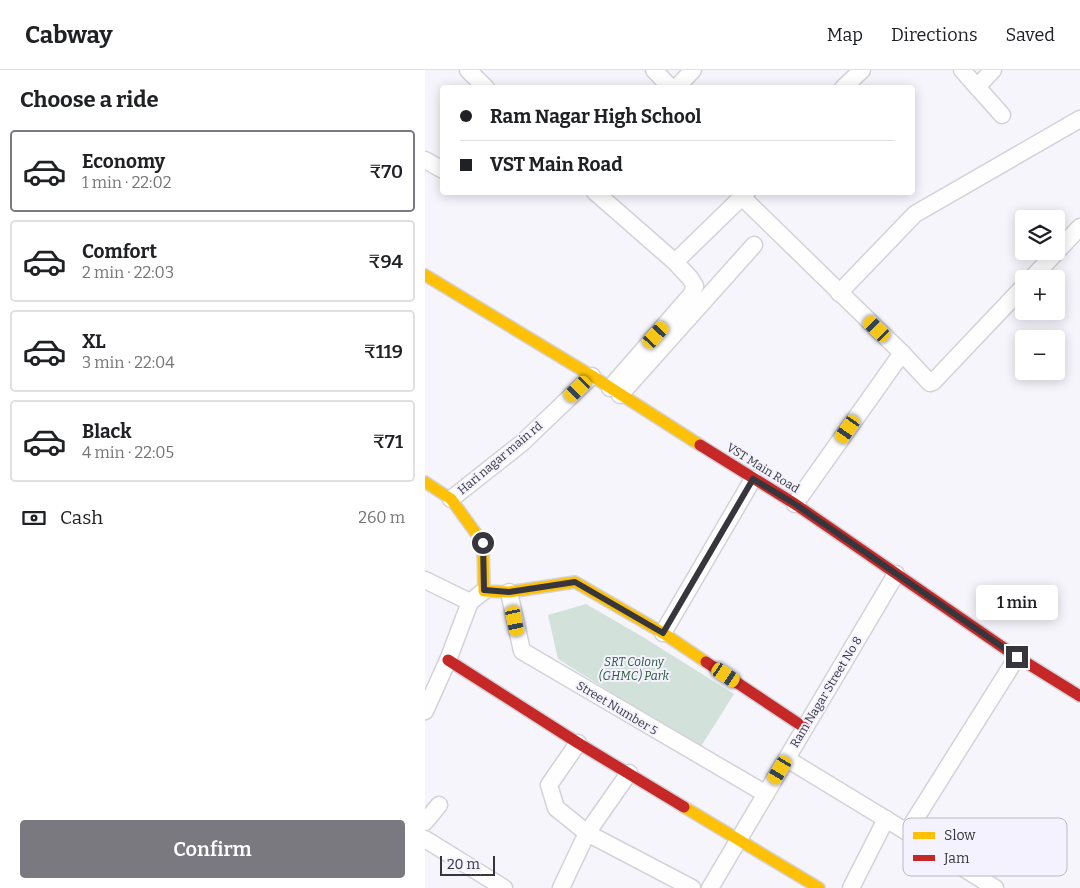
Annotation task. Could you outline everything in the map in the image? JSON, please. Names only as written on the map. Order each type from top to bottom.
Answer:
[{"type":"street","points":[[468,70],[483,85]]},
{"type":"street","points":[[654,70],[668,85]]},
{"type":"street","points":[[679,85],[693,70]]},
{"type":"street","points":[[846,85],[861,70]]},
{"type":"street","points":[[962,70],[1002,115]]},
{"type":"street","points":[[977,87],[993,70]]},
{"type":"street","points":[[839,293],[915,214],[1080,119]]},
{"type":"street","points":[[425,160],[440,168]]},
{"type":"street","points":[[598,195],[675,262],[695,286],[691,296],[615,391]]},
{"type":"street","points":[[675,262],[745,195],[839,293],[902,353],[927,382],[933,382],[1015,295]]},
{"type":"street","points":[[1040,270],[1080,228]]},
{"type":"street","points":[[615,391],[754,245]]},
{"type":"street","name":"VST Main Road","points":[[425,275],[592,376],[795,504],[1017,657],[1080,696]]},
{"type":"street","points":[[795,504],[902,353]]},
{"type":"street","name":"Hari nagar main rd","points":[[451,499],[522,443],[592,376]]},
{"type":"street","points":[[663,633],[753,479]]},
{"type":"street","points":[[425,482],[451,499],[483,543],[484,590]]},
{"type":"street","name":"Ram Nagar Street No 8","points":[[710,888],[896,574]]},
{"type":"street","points":[[425,580],[470,602]]},
{"type":"street","points":[[425,711],[448,660],[470,602],[484,590],[509,592],[575,582],[663,633],[805,728]]},
{"type":"street","name":"Street Number 5","points":[[509,592],[522,651],[766,794]]},
{"type":"street","points":[[916,818],[1017,657]]},
{"type":"street","points":[[448,660],[577,743],[819,888]]},
{"type":"street","points":[[577,743],[549,785],[556,808],[587,833],[692,888]]},
{"type":"street","points":[[787,759],[903,830]]},
{"type":"street","points":[[561,888],[587,833],[629,773]]},
{"type":"street","points":[[425,822],[439,805]]},
{"type":"street","points":[[851,888],[886,819]]},
{"type":"street","points":[[425,839],[504,888]]},
{"type":"street","points":[[976,876],[995,888]]},
{"type":"green space","name":"SRT Colony (GHMC) Park","points":[[586,604],[734,694],[700,748],[558,659],[548,615]]},
{"type":"traffic: slow","points":[[425,275],[592,376],[700,445]]},
{"type":"traffic: slow","points":[[425,482],[451,499],[483,543],[484,591],[509,592],[575,582],[663,633],[706,662]]},
{"type":"traffic: slow","points":[[684,807],[819,888]]},
{"type":"traffic: jam","points":[[700,445],[795,504],[1017,657],[1080,696]]},
{"type":"traffic: jam","points":[[448,660],[578,743],[684,807]]},
{"type":"traffic: jam","points":[[706,662],[805,728]]},
{"type":"route","points":[[483,543],[484,590],[509,592],[575,582],[663,633],[753,479],[795,504],[1017,657]]}]
